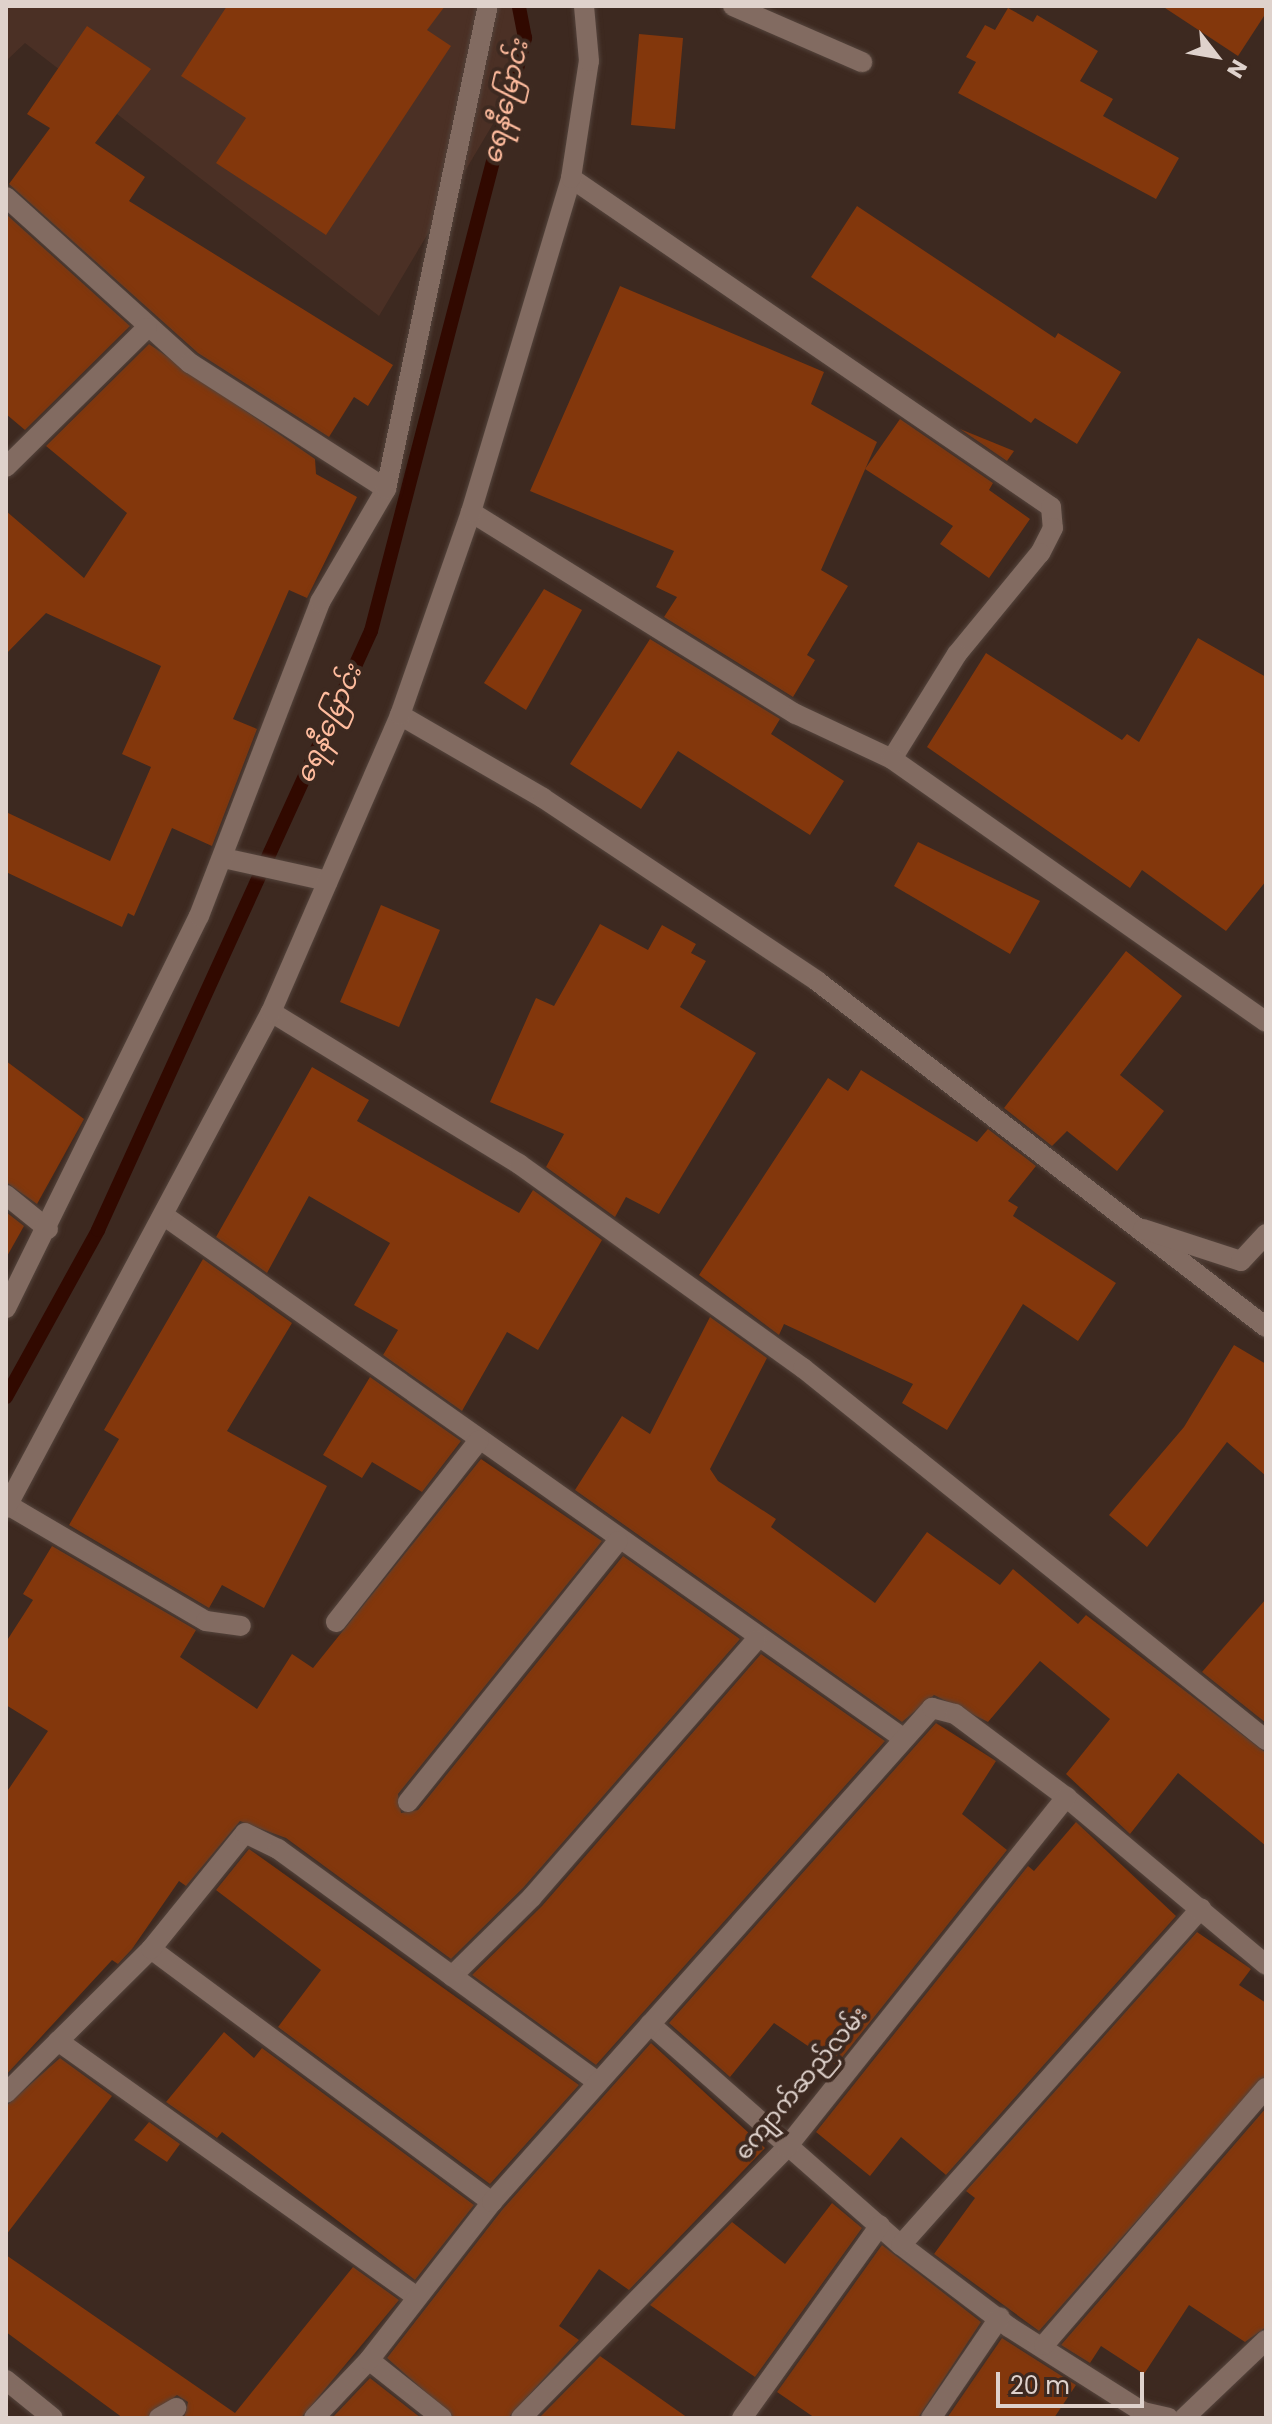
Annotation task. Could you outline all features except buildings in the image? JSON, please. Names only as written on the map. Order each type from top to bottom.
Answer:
[{"type":"street","points":[[6,1308],[230,860],[320,602],[386,489],[488,6]]},
{"type":"street","points":[[241,1626],[206,1621],[7,1506],[15,1471],[166,1217],[271,1012],[320,880],[400,715],[471,512],[571,178],[589,61],[584,6]]},
{"type":"street","points":[[733,6],[862,62]]},
{"type":"street","points":[[571,178],[1051,507],[1053,528],[1040,553],[957,654],[892,759]]},
{"type":"street","points":[[6,197],[147,328],[226,390],[386,489]]},
{"type":"street","points":[[6,467],[147,328]]},
{"type":"street","points":[[471,512],[796,714],[892,759],[1266,1022]]},
{"type":"street","points":[[400,715],[543,798],[817,981],[1118,1219],[1266,1327]]},
{"type":"street","points":[[230,860],[320,880]]},
{"type":"street","points":[[271,1012],[519,1164],[803,1368],[1266,1740]]},
{"type":"street","points":[[6,1195],[48,1229]]},
{"type":"street","points":[[166,1217],[756,1640],[903,1738]]},
{"type":"street","points":[[1118,1219],[1241,1261],[1266,1234]]},
{"type":"street","points":[[336,1622],[479,1440]]},
{"type":"street","points":[[408,1802],[618,1541]]},
{"type":"street","points":[[452,1976],[532,1897],[756,1640]]},
{"type":"street","points":[[314,2418],[369,2360],[492,2202],[597,2082],[903,1738],[941,1707],[1066,1797],[1266,1965]]},
{"type":"street","name":"ကျောက်ဆည်လမ်း","points":[[521,2418],[787,2147],[1066,1797]]},
{"type":"street","points":[[6,2093],[151,1949],[245,1833],[452,1976],[597,2082]]},
{"type":"street","points":[[901,2245],[1201,1908]]},
{"type":"street","points":[[151,1949],[492,2202]]},
{"type":"street","points":[[650,2024],[901,2245],[1141,2415],[1168,2418]]},
{"type":"street","points":[[58,2041],[417,2297]]},
{"type":"street","points":[[1044,2345],[1266,2088]]},
{"type":"street","points":[[742,2418],[880,2225]]},
{"type":"street","points":[[931,2418],[1000,2317]]},
{"type":"street","points":[[1184,2418],[1266,2340]]},
{"type":"street","points":[[369,2360],[442,2418]]},
{"type":"street","points":[[6,2380],[53,2418]]},
{"type":"shaded area","points":[[6,6],[526,6],[506,102],[379,316],[25,43],[6,61]]},
{"type":"waterway","name":"ရေနီမြောင်း","points":[[6,1397],[98,1230],[371,631],[525,38],[519,6]]}]
